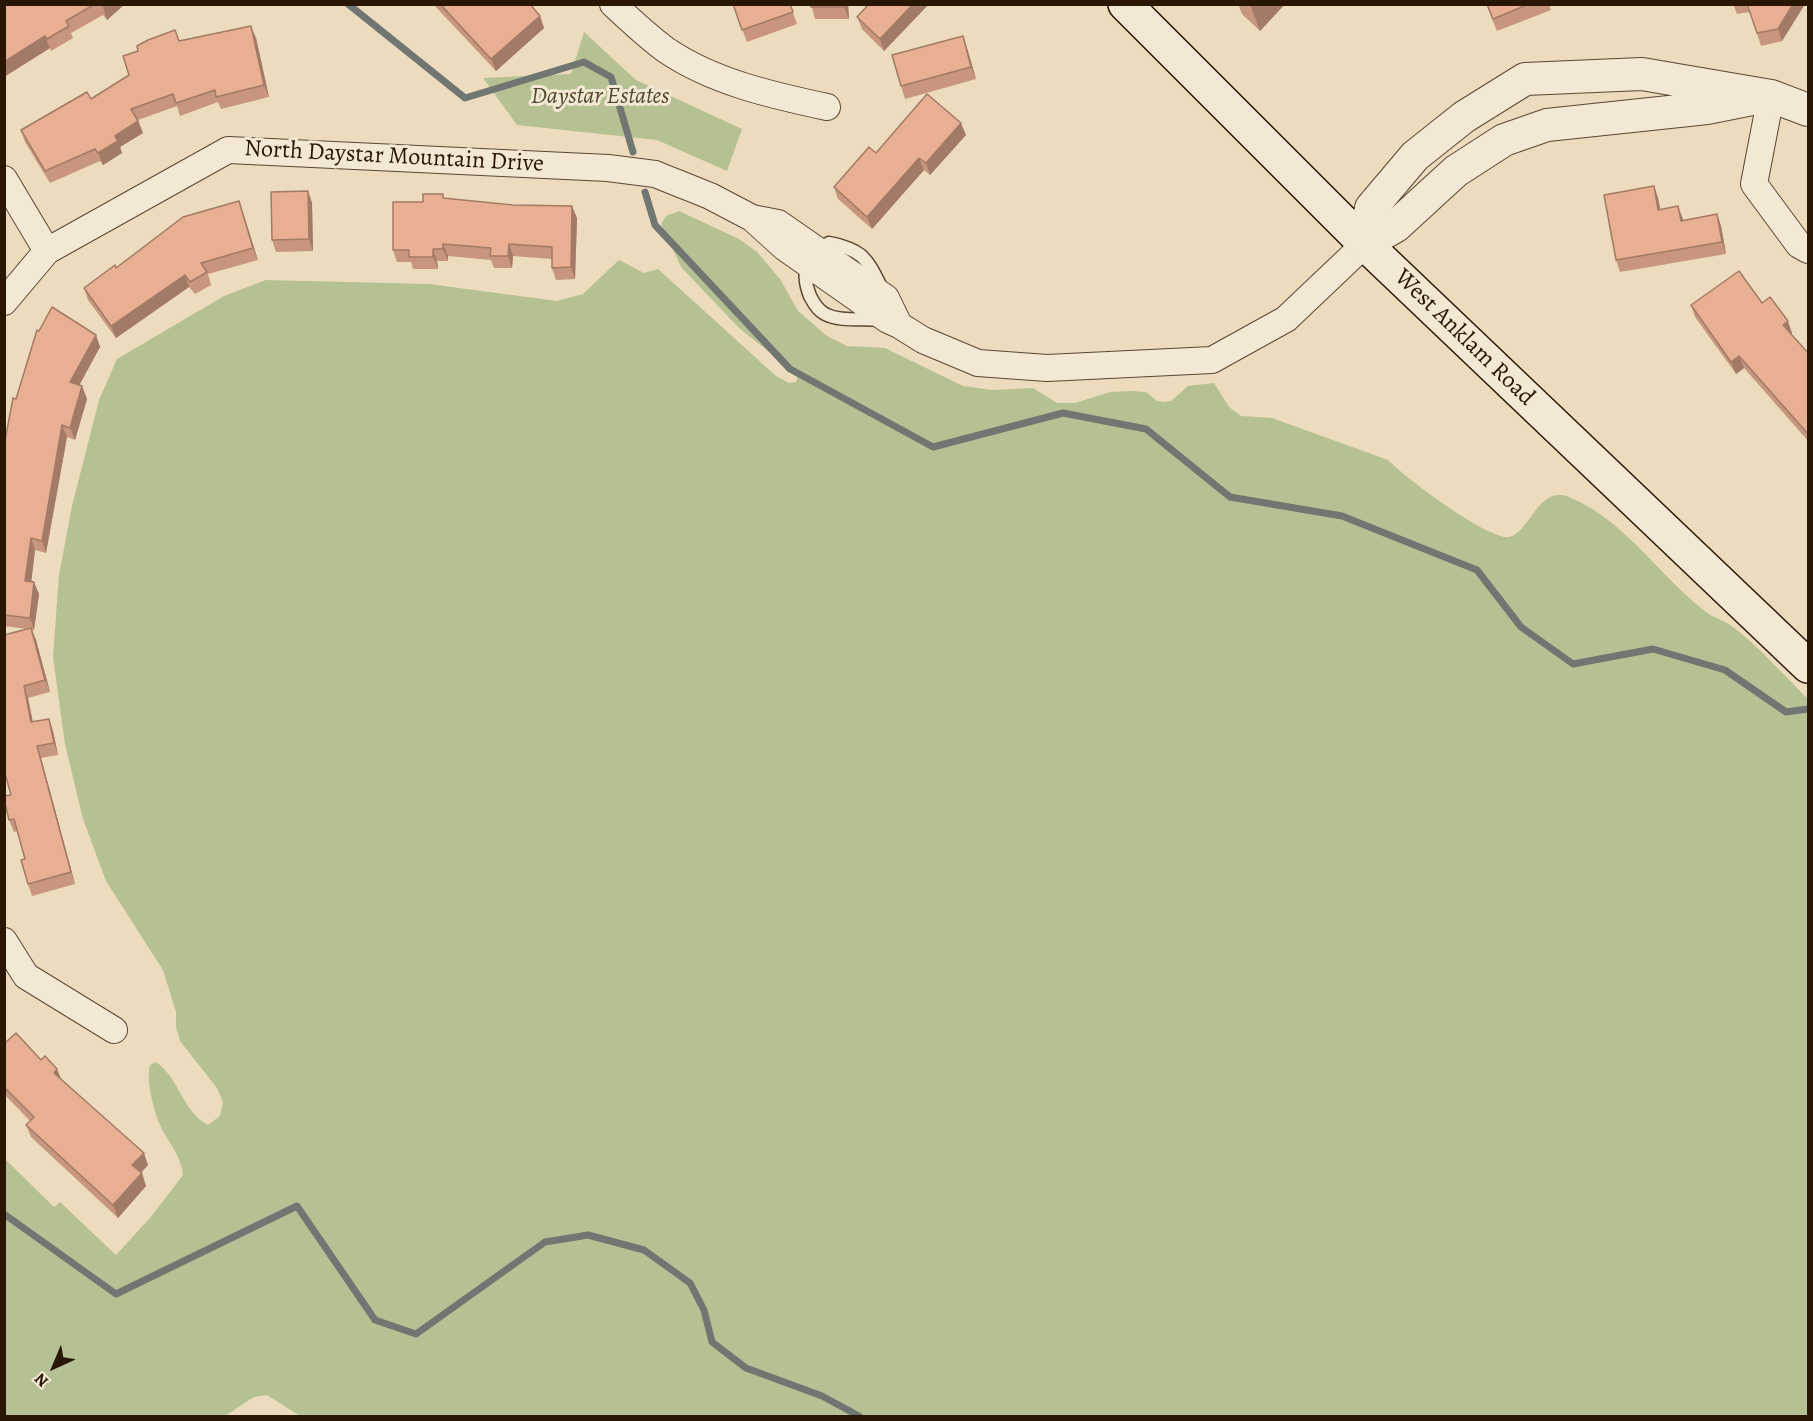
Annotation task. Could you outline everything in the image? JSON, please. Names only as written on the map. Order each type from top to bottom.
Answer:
[{"type":"main road","name":"West Anklam Road","points":[[1131,6],[1365,244],[1809,666]]},
{"type":"street","points":[[613,4],[652,39],[691,65],[726,81],[827,106]]},
{"type":"street","points":[[1365,244],[1371,208],[1415,156],[1464,117],[1525,79],[1642,74],[1771,96],[1809,110]]},
{"type":"street","points":[[1365,244],[1396,226],[1456,171],[1504,140],[1546,125],[1707,108],[1771,96]]},
{"type":"street","points":[[1771,96],[1754,184],[1799,245],[1809,250]]},
{"type":"street","name":"North Daystar Mountain Drive","points":[[4,302],[47,251],[228,150],[608,168],[655,174],[710,196],[752,218],[778,242],[812,256],[923,340],[978,363],[1047,368],[1212,360],[1286,319],[1365,244]]},
{"type":"street","points":[[4,179],[47,251]]},
{"type":"street","points":[[4,941],[26,976],[114,1030]]},
{"type":"lane","points":[[812,256],[829,243],[853,248],[870,264],[891,314]]},
{"type":"green space","name":"Daystar Estates","points":[[584,32],[636,80],[742,129],[727,171],[657,140],[517,125],[483,78],[571,74]]},
{"type":"green space","points":[[679,211],[739,239],[757,252],[780,279],[798,311],[827,336],[847,346],[885,348],[963,386],[992,390],[1033,388],[1057,403],[1075,403],[1110,392],[1131,391],[1146,392],[1157,401],[1164,402],[1171,401],[1188,386],[1214,383],[1229,407],[1241,416],[1272,418],[1388,460],[1447,506],[1483,529],[1498,535],[1509,537],[1516,534],[1542,503],[1550,497],[1559,495],[1569,497],[1589,507],[1625,534],[1688,597],[1753,643],[1808,699],[1808,1416],[300,1416],[267,1395],[254,1397],[225,1416],[5,1416],[5,1159],[54,1207],[60,1202],[116,1255],[150,1218],[183,1175],[177,1154],[163,1132],[155,1111],[150,1087],[150,1065],[156,1062],[164,1069],[192,1112],[208,1125],[220,1116],[223,1102],[217,1088],[180,1041],[176,1027],[176,1012],[163,970],[106,881],[83,819],[65,744],[53,657],[59,575],[72,506],[99,400],[117,359],[224,296],[266,280],[429,284],[557,301],[583,294],[619,260],[644,273],[658,269],[776,376],[789,383],[796,382],[798,375],[739,328],[681,267],[661,224],[666,216]]},
{"type":"building","points":[[4,4],[95,4],[66,21],[69,26],[47,39],[45,36],[4,62]]},
{"type":"building","points":[[440,4],[530,4],[540,16],[491,59]]},
{"type":"building","points":[[733,4],[790,4],[793,12],[742,30]]},
{"type":"building","points":[[811,4],[844,4],[844,7],[811,7]]},
{"type":"building","points":[[869,4],[913,4],[880,39],[857,17]]},
{"type":"building","points":[[1487,4],[1529,4],[1493,19]]},
{"type":"building","points":[[1747,4],[1793,4],[1778,29],[1757,33]]},
{"type":"building","points":[[251,26],[264,85],[216,97],[215,90],[176,103],[173,94],[131,109],[138,121],[115,136],[118,141],[98,153],[95,149],[45,171],[21,130],[87,92],[91,99],[129,75],[123,56],[138,51],[137,46],[148,40],[175,30],[179,41]]},
{"type":"building","points":[[963,36],[971,67],[901,86],[892,55]]},
{"type":"building","points":[[927,94],[961,123],[926,163],[919,158],[867,217],[834,187],[869,147],[876,153]]},
{"type":"building","points":[[1654,186],[1658,210],[1678,206],[1681,221],[1717,214],[1722,242],[1616,260],[1604,195]]},
{"type":"building","points":[[308,191],[309,239],[272,240],[271,192]]},
{"type":"building","points":[[423,194],[443,194],[443,198],[513,205],[572,206],[571,267],[552,268],[552,247],[509,244],[508,256],[490,256],[491,248],[443,244],[443,249],[433,249],[433,257],[409,257],[409,250],[393,250],[393,202],[423,202]]},
{"type":"building","points":[[239,201],[253,248],[201,263],[207,272],[190,282],[185,275],[111,326],[84,288],[115,265],[116,268],[183,217]]},
{"type":"building","points":[[1739,271],[1762,303],[1770,297],[1788,321],[1783,325],[1809,354],[1809,435],[1739,356],[1731,362],[1691,305]]},
{"type":"building","points":[[52,307],[96,335],[70,382],[82,386],[70,428],[62,425],[42,541],[31,538],[25,581],[34,582],[30,618],[4,615],[4,446],[13,398],[16,399],[37,330],[39,331]]},
{"type":"building","points":[[31,628],[45,680],[24,686],[31,722],[49,719],[54,743],[37,746],[71,872],[28,884],[21,860],[25,859],[14,819],[9,820],[4,799],[4,796],[11,795],[4,770],[4,635]]},
{"type":"building","points":[[16,1033],[41,1060],[45,1056],[57,1069],[54,1073],[144,1153],[132,1165],[142,1173],[113,1205],[26,1125],[34,1117],[4,1087],[4,1040],[6,1042]]},
{"type":"waterway","points":[[348,4],[465,98],[584,62],[611,77],[633,152]]},
{"type":"waterway","points":[[645,192],[655,225],[790,369],[933,447],[1063,413],[1146,429],[1230,497],[1342,516],[1477,570],[1521,627],[1573,664],[1653,649],[1725,670],[1786,712],[1808,709]]},
{"type":"waterway","points":[[4,1214],[116,1294],[297,1206],[375,1320],[416,1334],[545,1242],[588,1235],[644,1250],[690,1283],[704,1310],[712,1342],[746,1368],[822,1396],[859,1416]]}]
